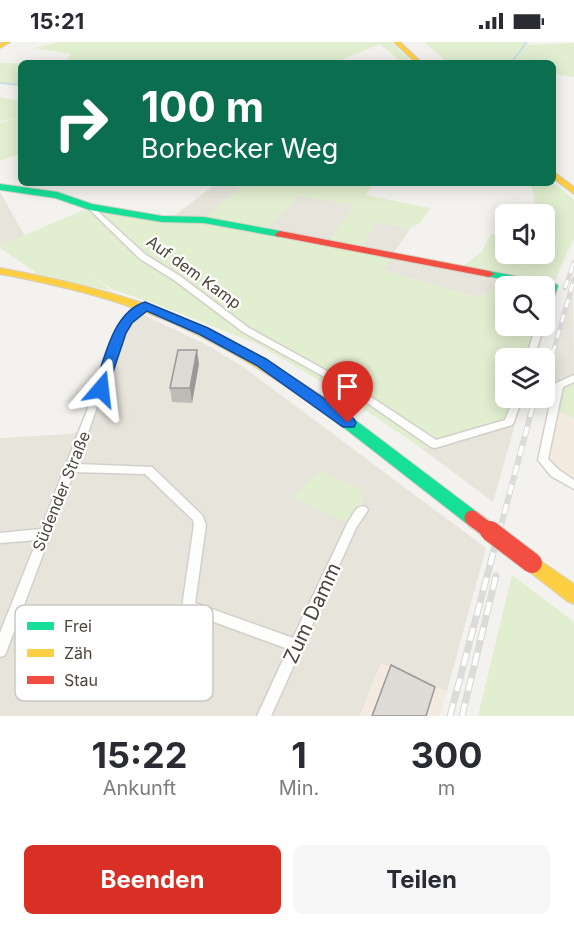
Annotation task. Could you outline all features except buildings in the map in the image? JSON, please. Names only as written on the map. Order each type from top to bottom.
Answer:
[{"type":"main road","points":[[0,46],[8,42]]},
{"type":"main road","points":[[397,42],[416,60]]},
{"type":"main road","points":[[404,42],[423,60]]},
{"type":"main road","points":[[556,168],[572,186]]},
{"type":"main road","points":[[556,176],[572,186]]},
{"type":"main road","points":[[0,187],[57,195],[90,207]]},
{"type":"main road","name":"Auf dem Kamp","points":[[90,207],[162,219],[204,219],[500,276]]},
{"type":"main road","points":[[0,272],[68,283],[145,306],[231,345],[322,404],[574,595]]},
{"type":"street","name":"Auf dem Kamp","points":[[90,207],[142,257],[177,278],[246,330],[353,389],[435,444],[509,422],[514,408]]},
{"type":"street","name":"Südender Straße","points":[[17,605],[71,468],[119,333],[127,321],[145,306]]},
{"type":"street","points":[[574,378],[559,385],[543,455],[549,468],[574,485]]},
{"type":"street","points":[[71,468],[148,470],[198,518],[200,525],[188,605]]},
{"type":"street","name":"Zum Damm","points":[[264,716],[352,525],[362,510]]},
{"type":"street","points":[[0,538],[43,534]]},
{"type":"street","name":"Südender Straße","points":[[0,650],[15,610]]},
{"type":"street","points":[[213,616],[297,646]]},
{"type":"shaded area","points":[[213,186],[241,187],[204,220],[170,219]]},
{"type":"shaded area","points":[[0,192],[25,236],[0,246]]},
{"type":"shaded area","points":[[297,195],[355,205],[328,243],[360,249],[376,222],[410,229],[393,254],[500,276],[495,276],[495,289],[476,297],[383,270],[391,257],[264,232]]},
{"type":"shaded area","points":[[573,283],[574,376],[559,385],[555,384],[554,348]]},
{"type":"shaded area","points":[[144,315],[205,344],[242,366],[486,548],[447,691],[381,663],[360,716],[0,716],[0,438],[69,434],[85,430],[124,334]]},
{"type":"shaded area","points":[[550,408],[574,419],[574,481],[539,457]]},
{"type":"shaded area","points":[[516,421],[493,502],[421,448],[435,445]]},
{"type":"shaded area","points":[[381,663],[447,691],[440,716],[360,716]]},
{"type":"green space","points":[[59,42],[391,42],[410,60],[399,60],[380,44],[341,60],[66,60],[71,54],[35,48]]},
{"type":"green space","points":[[424,42],[527,42],[526,45],[574,43],[574,77],[556,74],[556,60],[445,60]]},
{"type":"green space","points":[[0,63],[18,63],[18,86],[0,84]]},
{"type":"green space","points":[[0,97],[18,101],[18,117],[0,121]]},
{"type":"green space","points":[[18,118],[18,154],[0,161],[0,123]]},
{"type":"green space","points":[[556,185],[574,200],[574,238],[555,279],[555,276],[499,276],[461,268],[482,251],[491,234],[495,234],[495,264],[555,264],[555,204],[536,204],[532,186]]},
{"type":"green space","points":[[238,186],[371,186],[366,195],[430,208],[420,223],[410,229],[376,222],[360,249],[327,243],[355,205],[298,196],[266,230],[224,223],[392,257],[383,270],[476,297],[495,289],[495,336],[539,336],[536,348],[495,348],[495,408],[519,408],[516,421],[421,448],[336,390],[257,344],[159,305],[114,290],[86,273],[112,291],[38,274],[0,248],[0,246],[90,207],[162,219],[204,219],[241,187]]},
{"type":"green space","points":[[574,378],[574,419],[553,408],[555,408],[555,384],[559,385]]},
{"type":"green space","points":[[320,471],[361,489],[362,510],[352,525],[292,497]]},
{"type":"green space","points":[[512,575],[574,622],[574,716],[478,716]]},
{"type":"waterway","points":[[513,60],[527,42]]},
{"type":"waterway","points":[[0,83],[18,85]]},
{"type":"railway","points":[[571,269],[574,262]]},
{"type":"railway","points":[[565,288],[572,268]]},
{"type":"railway","points":[[554,348],[574,279]]},
{"type":"railway","points":[[499,533],[532,408]]},
{"type":"railway","points":[[450,716],[499,531]]},
{"type":"railway","points":[[462,716],[496,576]]},
{"type":"traffic: fast","points":[[0,187],[57,195],[90,207],[162,219],[204,220],[280,234]]},
{"type":"traffic: fast","points":[[489,274],[500,276]]},
{"type":"traffic: fast","points":[[325,405],[472,518]]},
{"type":"traffic: slow","points":[[0,46],[7,42]]},
{"type":"traffic: slow","points":[[397,42],[416,60]]},
{"type":"traffic: slow","points":[[556,177],[574,191]]},
{"type":"traffic: slow","points":[[0,271],[90,290],[171,318],[247,355],[325,405]]},
{"type":"traffic: slow","points":[[532,563],[574,595]]},
{"type":"traffic: jam","points":[[280,234],[489,274]]},
{"type":"traffic: jam","points":[[472,518],[532,563]]},
{"type":"route","points":[[101,389],[119,333],[127,321],[145,306],[204,331],[261,362],[348,423]]}]
